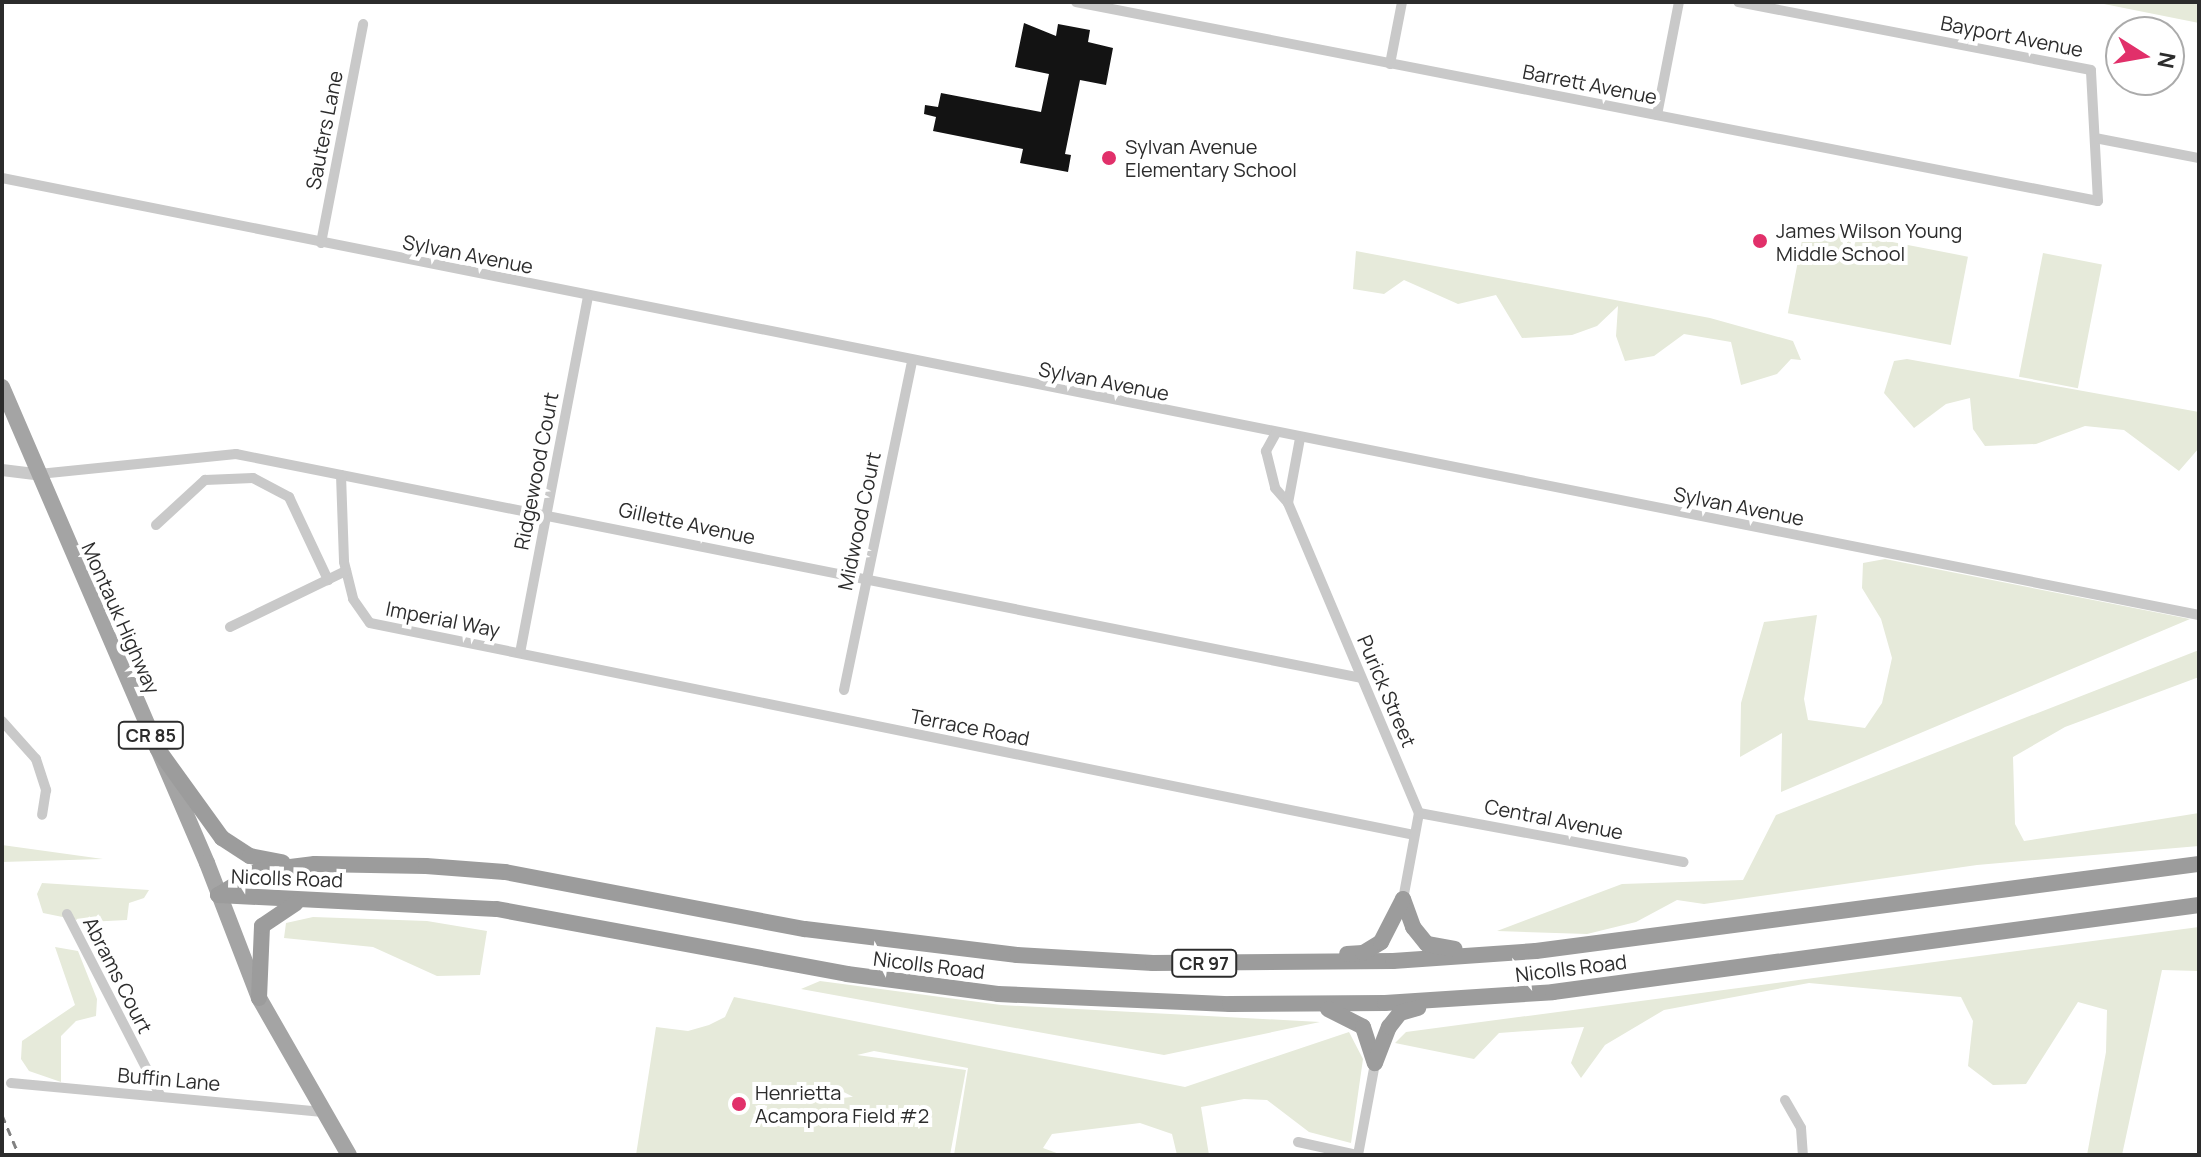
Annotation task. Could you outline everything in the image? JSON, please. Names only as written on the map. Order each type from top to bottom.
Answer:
[{"type":"highway","points":[[157,748],[236,849],[267,861],[315,864]]},
{"type":"highway","name":"Nicolls Road","points":[[218,895],[258,871],[315,864],[505,872],[805,929],[1017,955],[1153,963],[1312,962],[1508,953],[2199,864]]},
{"type":"highway","name":"Nicolls Road","points":[[218,895],[497,909],[847,974],[998,994],[1281,1004],[1445,1001],[2199,905]]},
{"type":"highway","points":[[1403,899],[1413,927],[1427,944],[1508,953]]},
{"type":"highway","points":[[1312,962],[1320,955],[1363,953],[1381,942],[1403,899]]},
{"type":"highway","points":[[259,998],[262,926],[285,906],[309,900]]},
{"type":"highway","points":[[1375,1063],[1400,1013],[1445,1001]]},
{"type":"highway","points":[[1281,1004],[1355,1018],[1375,1063]]},
{"type":"main road","name":"Montauk Highway","points":[[2,387],[157,748],[259,998]]},
{"type":"main road","name":"CR 85","points":[[259,998],[349,1155]]},
{"type":"street","name":"Barrett Avenue","points":[[1076,2],[1127,7],[1390,64],[2098,201],[2095,138]]},
{"type":"street","points":[[1390,64],[1402,2]]},
{"type":"street","points":[[1657,115],[1679,2]]},
{"type":"street","name":"Bayport Avenue","points":[[1739,2],[2091,70],[2095,138]]},
{"type":"street","name":"Sauters Lane","points":[[321,243],[363,24]]},
{"type":"street","points":[[2095,138],[2199,158]]},
{"type":"street","name":"Sylvan Avenue","points":[[2,178],[2199,615]]},
{"type":"street","name":"Ridgewood Court","points":[[520,653],[588,296]]},
{"type":"street","name":"Midwood Court","points":[[844,690],[912,361]]},
{"type":"street","name":"Purick Street","points":[[1276,433],[1266,451],[1275,488],[1288,503],[1419,813]]},
{"type":"street","points":[[1288,503],[1300,438]]},
{"type":"street","name":"Gillette Avenue","points":[[2,470],[37,474],[236,454],[1361,678]]},
{"type":"street","name":"Imperial Way","points":[[341,475],[346,571],[353,599],[370,623],[520,653]]},
{"type":"street","points":[[156,525],[205,480],[253,478],[289,497],[328,580]]},
{"type":"street","points":[[230,627],[346,571]]},
{"type":"street","name":"Terrace Road","points":[[520,653],[1414,835]]},
{"type":"street","points":[[2,721],[36,759],[46,790],[42,815]]},
{"type":"street","points":[[1403,899],[1419,813]]},
{"type":"street","name":"Central Avenue","points":[[1419,813],[1683,862]]},
{"type":"street","name":"Abrams Court","points":[[67,914],[160,1095]]},
{"type":"street","points":[[1298,1142],[1357,1155],[1375,1063]]},
{"type":"street","name":"Buffin Lane","points":[[11,1083],[323,1112]]},
{"type":"street","points":[[1785,1100],[1801,1128],[1803,1155]]},
{"type":"green space","points":[[2094,2],[2199,2],[2199,23],[2185,20],[2185,16],[2164,16]]},
{"type":"green space","points":[[1805,225],[1968,257],[1951,345],[1788,313]]},
{"type":"green space","points":[[1356,251],[1710,318],[1793,341],[1801,360],[1791,359],[1777,374],[1741,385],[1731,342],[1684,334],[1654,356],[1625,361],[1616,336],[1618,306],[1597,326],[1572,335],[1522,338],[1496,295],[1458,304],[1404,280],[1384,294],[1353,289]]},
{"type":"green space","points":[[2043,253],[2102,264],[2078,388],[2019,377]]},
{"type":"green space","points":[[1907,359],[2199,412],[2199,448],[2179,471],[2124,430],[2085,426],[2036,444],[1985,446],[1973,429],[1970,398],[1946,404],[1914,428],[1884,393],[1894,361]]},
{"type":"green space","points":[[1885,559],[2190,619],[1781,792],[1782,733],[1740,757],[1741,703],[1764,622],[1817,615],[1804,699],[1808,720],[1865,728],[1882,703],[1892,658],[1881,619],[1862,588],[1863,563]]},
{"type":"green space","points":[[2199,650],[2199,677],[2065,727],[2013,757],[2015,824],[2024,841],[2199,813],[2199,846],[1977,865],[1704,904],[1677,900],[1636,922],[1587,934],[1497,931],[1622,884],[1743,880],[1776,815]]},
{"type":"green space","points":[[2,845],[103,859],[2,862]]},
{"type":"green space","points":[[42,883],[149,890],[144,898],[129,903],[127,920],[87,922],[43,913],[37,894]]},
{"type":"green space","points":[[313,917],[427,921],[487,931],[480,975],[437,976],[373,947],[284,938],[286,923]]},
{"type":"green space","points":[[2199,927],[2199,971],[2162,970],[2122,1155],[2087,1155],[2106,1052],[2107,1010],[2078,1002],[2026,1084],[1993,1085],[1968,1066],[1973,1021],[1961,997],[1809,983],[1664,1010],[1605,1045],[1581,1078],[1571,1063],[1584,1027],[1499,1033],[1474,1059],[1395,1043],[1406,1032]]},
{"type":"green space","points":[[55,947],[78,951],[97,999],[96,1016],[76,1021],[61,1036],[61,1082],[29,1071],[21,1059],[22,1041],[75,1005]]},
{"type":"green space","points":[[820,981],[1001,1005],[1320,1022],[1164,1055],[801,989]]},
{"type":"green space","points":[[734,997],[1185,1087],[1349,1032],[1363,1059],[1351,1143],[1309,1132],[1267,1100],[1244,1099],[1201,1107],[1209,1155],[1177,1155],[1172,1134],[1140,1123],[1052,1134],[1043,1148],[1062,1155],[954,1155],[968,1068],[874,1051],[857,1055],[966,1070],[950,1155],[636,1155],[656,1027],[688,1031],[709,1025],[725,1017]]},
{"type":"building","name":"Sylvan Avenue Elementary School","points":[[1024,23],[1056,36],[1058,24],[1090,30],[1088,42],[1113,48],[1106,85],[1080,80],[1065,154],[1071,155],[1068,172],[1020,163],[1023,149],[933,131],[936,117],[924,114],[925,105],[938,107],[941,93],[1041,112],[1049,74],[1015,67]]},
{"type":"railway","points":[[2,1115],[19,1155]]},
{"type":"place","name":"Sylvan Avenue Elementary School","points":[[1109,158]]},
{"type":"place","name":"James Wilson Young Middle School","points":[[1760,241]]},
{"type":"place","name":"Henrietta Acampora Field #2","points":[[739,1104]]}]
